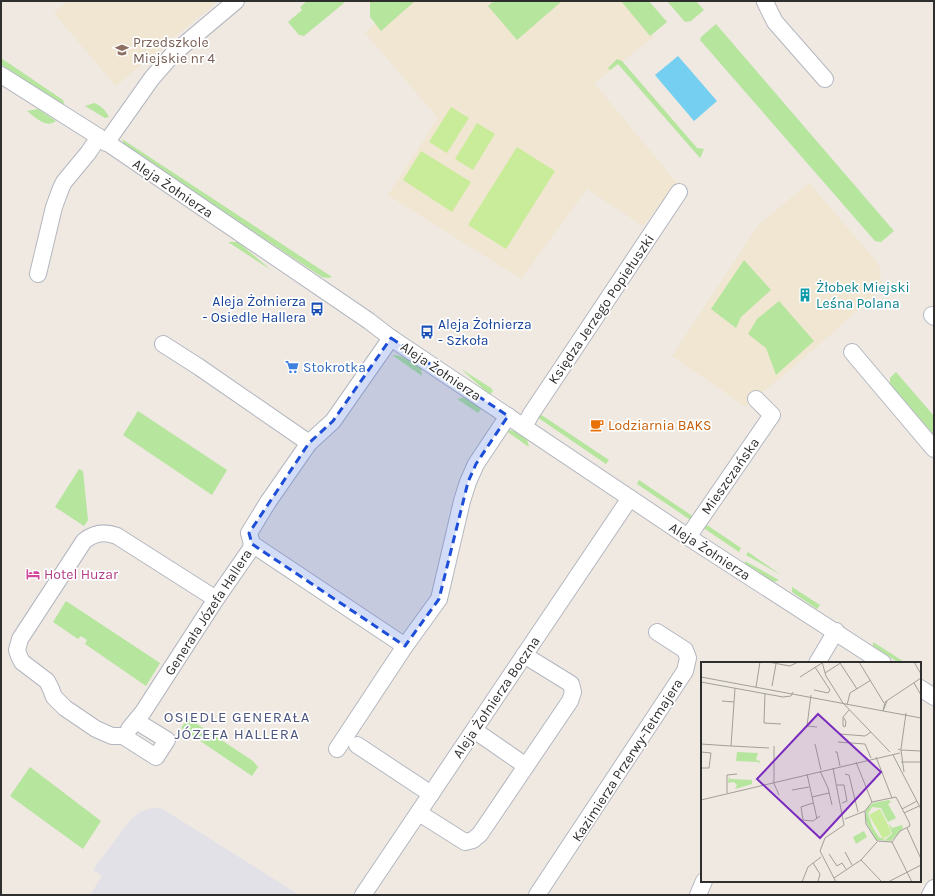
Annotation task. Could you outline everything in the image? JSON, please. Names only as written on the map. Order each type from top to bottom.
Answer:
[{"type":"street","points":[[38,274],[54,207],[64,182],[88,153],[102,140],[152,78],[174,54],[236,1]]},
{"type":"street","points":[[766,1],[765,2],[775,22],[825,79]]},
{"type":"street","name":"Aleja Żołnierza","points":[[1,74],[102,140],[630,498],[882,662]]},
{"type":"street","name":"Księdza Jerzego Popiełuszki","points":[[524,427],[531,414],[679,192]]},
{"type":"street","name":"Generała Józefa Hallera","points":[[123,736],[140,716],[216,599],[250,550],[252,544],[249,533],[268,502],[309,443],[333,421],[392,338]]},
{"type":"street","points":[[163,344],[309,443]]},
{"type":"street","points":[[852,352],[934,449]]},
{"type":"street","name":"Mieszczańska","points":[[688,536],[772,415],[756,399]]},
{"type":"street","points":[[337,750],[405,646],[439,599],[462,500],[468,482],[476,464],[508,416]]},
{"type":"street","name":"Aleja Żołnierza Boczna","points":[[362,895],[432,794],[630,498]]},
{"type":"street","points":[[54,697],[50,685],[22,662],[14,651],[17,650],[20,639],[84,542],[93,535],[109,533],[117,536],[216,599]]},
{"type":"street","points":[[252,544],[405,646]]},
{"type":"street","points":[[818,662],[836,631]]},
{"type":"street","name":"Kazimierza Przerwy-Tetmajera","points":[[537,895],[686,671],[688,658],[685,650],[657,632]]},
{"type":"street","points":[[419,813],[465,842],[473,840],[480,834],[570,701],[573,692],[571,684],[524,655]]},
{"type":"street","points":[[35,684],[54,697],[65,708],[96,729],[112,736],[123,736],[156,757],[167,740],[140,716]]},
{"type":"street","points":[[921,689],[934,697]]},
{"type":"street","points":[[474,730],[526,766]]},
{"type":"street","points":[[357,745],[432,794]]},
{"type":"street","points":[[698,895],[704,882]]},
{"type":"street","points":[[930,895],[934,888]]},
{"type":"highlighted area","points":[[391,338],[508,416],[476,464],[468,482],[439,599],[405,646],[252,544],[249,533],[309,443],[333,421]]},
{"type":"shaded area","name":"Przedszkole Miejskie nr 4","points":[[68,1],[218,1],[116,86],[54,13]]},
{"type":"shaded area","points":[[400,1],[623,1],[654,37],[594,83],[677,183],[643,226],[587,189],[521,279],[388,195],[438,118],[365,33]]},
{"type":"shaded area","points":[[809,183],[877,262],[881,271],[880,280],[884,286],[829,336],[746,407],[672,356],[758,225]]},
{"type":"shaded area","points":[[152,808],[160,808],[166,811],[299,895],[90,895],[102,876],[93,870],[131,819],[140,812]]},
{"type":"green space","points":[[307,1],[344,1],[344,3],[304,36],[299,35],[288,22],[302,10],[300,7]]},
{"type":"green space","points":[[370,1],[415,1],[381,31],[370,17]]},
{"type":"green space","points":[[494,1],[562,1],[517,40],[488,6]]},
{"type":"green space","points":[[621,1],[649,1],[667,22],[650,36]]},
{"type":"green space","points":[[667,1],[696,1],[704,10],[691,21],[685,22]]},
{"type":"green space","points":[[716,24],[894,231],[881,242],[875,241],[700,40],[701,37]]},
{"type":"green space","points":[[1,58],[63,100],[65,107],[3,66],[1,64]]},
{"type":"green space","points":[[617,59],[622,61],[697,148],[704,149],[700,158],[618,64],[610,70],[608,68]]},
{"type":"green space","points":[[94,103],[103,108],[109,117],[105,118],[85,106]]},
{"type":"green space","points":[[451,107],[469,118],[447,153],[429,142]]},
{"type":"green space","points":[[38,109],[56,121],[48,124],[45,123],[27,111]]},
{"type":"green space","points":[[477,123],[495,134],[473,170],[455,159]]},
{"type":"green space","points":[[122,139],[332,277],[322,277],[130,150],[125,146]]},
{"type":"green space","points":[[517,147],[555,171],[506,249],[468,225]]},
{"type":"green space","points":[[421,151],[471,182],[452,212],[403,180]]},
{"type":"green space","points":[[228,242],[238,242],[271,270]]},
{"type":"green space","points":[[744,260],[771,290],[741,317],[736,328],[711,309]]},
{"type":"green space","points":[[779,301],[814,341],[776,375],[766,348],[748,334],[757,319]]},
{"type":"green space","points":[[392,355],[396,355],[411,361],[421,368],[422,376]]},
{"type":"green space","points":[[461,369],[491,388],[493,391],[490,395]]},
{"type":"green space","points":[[896,372],[934,416],[934,435],[890,384],[890,378]]},
{"type":"green space","points":[[465,397],[481,409],[478,413],[457,399]]},
{"type":"green space","points":[[138,411],[227,470],[212,495],[123,435]]},
{"type":"green space","points":[[540,414],[609,460],[606,464],[537,417]]},
{"type":"green space","points":[[505,430],[514,431],[522,435],[527,439],[529,447]]},
{"type":"green space","points":[[79,469],[83,471],[88,520],[84,526],[55,507]]},
{"type":"green space","points":[[639,480],[694,517],[692,521],[637,484]]},
{"type":"green space","points":[[704,523],[741,548],[739,552],[702,527]]},
{"type":"green space","points":[[748,552],[781,575],[746,555]]},
{"type":"green space","points":[[745,561],[779,580],[774,582],[745,565]]},
{"type":"green space","points":[[792,587],[820,605],[817,609],[792,592]]},
{"type":"green space","points":[[66,601],[160,663],[146,686],[85,644],[87,640],[81,636],[78,639],[53,622]]},
{"type":"green space","points":[[873,642],[904,662],[897,662],[873,646]]},
{"type":"green space","points":[[188,718],[253,761],[258,767],[252,776],[181,728]]},
{"type":"green space","points":[[30,767],[101,821],[83,849],[10,796]]},
{"type":"water","points":[[678,56],[717,101],[694,121],[655,75]]},
{"type":"place","name":"Przedszkole Miejskie nr 4","points":[[122,50]]},
{"type":"place","name":"Żłobek Miejski Leśna Polana","points":[[805,295]]},
{"type":"place","name":"Aleja Żołnierza - Osiedle Hallera","points":[[317,309]]},
{"type":"place","name":"Aleja Żołnierza - Szkoła","points":[[427,332]]},
{"type":"place","name":"Stokrotka","points":[[292,367]]},
{"type":"place","name":"Lodziarnia BAKS","points":[[597,425]]},
{"type":"place","name":"Hotel Huzar","points":[[33,574]]},
{"type":"district","name":"OSIEDLE GENERAŁA JÓZEFA HALLERA","points":[[237,726]]}]
